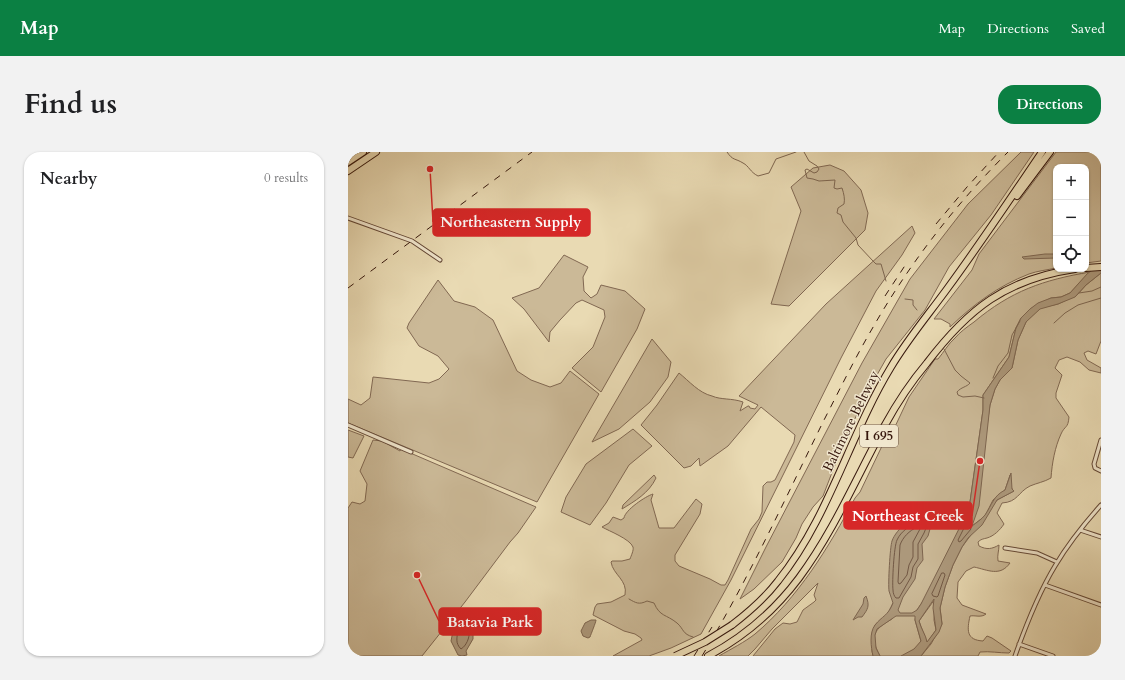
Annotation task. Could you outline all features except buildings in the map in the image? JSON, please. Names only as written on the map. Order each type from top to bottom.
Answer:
[{"type":"highway","points":[[348,162],[363,152]]},
{"type":"highway","points":[[348,170],[376,152]]},
{"type":"highway","name":"Baltimore Beltway","points":[[675,656],[704,642],[732,625],[768,593],[788,568],[822,509],[881,384],[903,348],[998,218],[1042,152]]},
{"type":"highway","points":[[946,290],[1050,152]]},
{"type":"highway","points":[[1089,268],[1101,268]]},
{"type":"highway","name":"I 695","points":[[708,656],[722,648],[764,617],[800,577],[836,517],[894,409],[912,382],[949,334],[968,315],[1002,292],[1034,278],[1057,272]]},
{"type":"street","points":[[348,218],[412,241],[440,260]]},
{"type":"street","points":[[348,425],[411,452]]},
{"type":"street","points":[[1101,440],[1094,464],[1095,468],[1101,471]]},
{"type":"street","points":[[1015,656],[1030,614],[1057,562],[1080,530],[1101,505]]},
{"type":"street","points":[[1080,530],[1101,537]]},
{"type":"street","points":[[1005,548],[1037,553],[1057,562]]},
{"type":"street","points":[[1044,585],[1101,605]]},
{"type":"street","points":[[1020,644],[1053,656]]},
{"type":"shaded area","points":[[1021,152],[1034,152],[991,215],[949,267],[925,310],[886,359],[869,389],[843,444],[823,496],[813,507],[802,524],[796,538],[782,562],[754,589],[740,599],[862,363],[910,279],[968,204]]},
{"type":"shaded area","points":[[1056,152],[1101,152],[1101,261],[1089,263],[1089,164],[1053,164],[1053,269],[1032,273],[1007,284],[977,303],[950,327],[950,324],[941,319],[934,319],[972,270],[979,254]]},
{"type":"shaded area","points":[[830,165],[844,171],[861,190],[868,213],[865,230],[789,306],[771,304],[801,211],[791,187],[813,168]]},
{"type":"shaded area","points":[[912,226],[915,233],[902,255],[876,291],[841,358],[731,580],[701,634],[671,648],[649,656],[613,656],[642,640],[635,634],[624,631],[593,615],[597,604],[611,602],[625,595],[624,585],[614,571],[611,562],[630,559],[633,550],[633,547],[628,541],[602,527],[609,523],[613,517],[621,520],[636,504],[653,494],[651,500],[659,528],[674,528],[696,499],[702,504],[700,514],[675,555],[675,561],[679,566],[721,585],[725,585],[751,529],[759,519],[762,512],[763,486],[767,482],[775,480],[794,442],[795,435],[761,407],[728,446],[700,466],[699,458],[691,466],[684,468],[641,425],[679,373],[698,390],[719,398],[743,402],[740,411],[748,406],[755,409],[758,405],[739,396],[826,304]]},
{"type":"shaded area","points":[[564,255],[588,267],[583,277],[584,291],[591,298],[597,294],[601,285],[625,291],[645,309],[637,329],[601,392],[572,368],[593,347],[605,317],[604,310],[582,300],[576,303],[550,332],[549,342],[524,309],[512,298],[539,288]]},
{"type":"shaded area","points":[[1090,272],[1070,293],[1061,297],[1051,298],[1030,309],[1021,318],[1016,328],[1009,357],[983,395],[983,410],[969,509],[927,595],[917,610],[915,620],[921,641],[920,646],[910,656],[880,656],[874,638],[877,630],[892,619],[893,603],[887,615],[875,625],[872,651],[873,656],[753,656],[775,629],[783,623],[790,624],[797,622],[803,610],[816,600],[814,595],[818,583],[772,629],[748,656],[719,656],[755,634],[771,620],[799,588],[823,553],[860,492],[882,446],[892,433],[909,397],[935,359],[938,359],[948,345],[988,311],[1001,302],[1028,288],[1057,279]]},
{"type":"shaded area","points":[[1101,273],[1101,341],[1096,354],[1088,351],[1084,353],[1087,360],[1101,368],[1101,373],[1089,370],[1080,362],[1067,357],[1059,360],[1055,368],[1062,375],[1056,393],[1056,398],[1069,417],[1068,423],[1062,431],[1057,444],[1051,478],[1026,488],[1015,499],[1002,503],[997,513],[1004,524],[999,531],[978,542],[979,546],[987,548],[992,548],[999,545],[998,561],[1010,563],[1002,570],[998,571],[989,571],[974,567],[966,571],[958,582],[957,598],[962,605],[986,614],[980,616],[970,616],[968,630],[973,639],[983,641],[987,636],[1011,651],[1009,653],[980,652],[978,656],[921,656],[931,644],[942,624],[940,608],[945,587],[953,565],[962,547],[997,500],[1014,491],[1011,485],[1010,475],[1005,490],[993,500],[985,516],[972,526],[990,405],[995,389],[1000,380],[1012,368],[1018,340],[1026,322],[1040,308],[1058,304],[1077,295],[1086,285]]},
{"type":"shaded area","points":[[438,280],[454,301],[475,307],[493,320],[517,371],[531,380],[550,387],[561,383],[570,371],[599,394],[537,502],[348,423],[348,399],[361,405],[370,398],[373,377],[429,383],[439,379],[449,369],[438,356],[419,346],[407,328]]},
{"type":"shaded area","points":[[652,339],[671,362],[668,377],[650,402],[619,429],[592,442]]},
{"type":"shaded area","points":[[633,429],[652,446],[629,465],[606,503],[590,525],[561,512],[566,497],[586,464]]},
{"type":"shaded area","points":[[348,430],[364,436],[353,458],[348,457]]},
{"type":"shaded area","points":[[373,440],[382,441],[400,451],[401,449],[536,507],[518,533],[422,656],[348,656],[348,508],[352,502],[360,504],[365,501],[367,484],[360,471]]},
{"type":"shaded area","points":[[654,475],[656,478],[650,488],[637,500],[622,509],[623,505]]},
{"type":"shaded area","points":[[935,599],[934,620],[936,630],[927,643],[919,621]]},
{"type":"water","points":[[1053,254],[1053,258],[1024,259],[1022,257]]},
{"type":"water","points":[[1101,263],[1101,273],[1086,285],[1075,297],[1040,309],[1026,322],[1018,340],[1012,368],[1000,380],[995,389],[990,405],[979,506],[972,526],[984,516],[995,498],[1005,490],[1011,473],[1012,489],[1014,491],[997,500],[982,525],[968,538],[962,547],[953,565],[945,587],[940,608],[942,624],[939,632],[921,656],[901,656],[914,649],[921,641],[915,616],[896,616],[877,629],[875,635],[876,648],[880,656],[873,656],[871,640],[873,628],[889,611],[893,603],[889,591],[889,581],[892,541],[894,536],[908,522],[930,513],[930,529],[928,536],[922,544],[923,560],[917,568],[915,579],[903,597],[898,610],[900,613],[912,613],[917,610],[921,604],[969,509],[983,410],[983,395],[1009,357],[1016,328],[1021,318],[1038,303],[1070,293],[1087,274]],"holes":[[[934,599],[933,608],[936,630],[927,642],[919,621]]]},
{"type":"water","points":[[866,596],[868,602],[867,609],[862,617],[858,617],[853,620],[863,604]]},
{"type":"water","points":[[591,620],[596,620],[590,637],[588,638],[583,636],[581,631],[585,623]]},
{"type":"water","points":[[458,624],[460,626],[477,627],[473,632],[473,639],[466,651],[467,655],[458,655],[451,641],[454,626]]},
{"type":"waterway","points":[[727,152],[733,158],[745,164],[758,176],[769,173],[776,159],[796,152]]},
{"type":"waterway","points":[[804,152],[809,161],[819,169],[814,173],[807,169],[805,170],[807,178],[819,181],[835,180],[834,188],[842,188],[844,204],[838,208],[837,213],[841,215],[843,222],[856,238],[858,245],[876,264],[881,264],[886,281]]},
{"type":"waterway","points":[[1079,293],[1092,291],[1101,287]]},
{"type":"waterway","points":[[1054,323],[1065,313],[1078,305],[1101,298]]},
{"type":"waterway","points":[[905,299],[913,300],[913,305],[917,310]]},
{"type":"waterway","points":[[993,378],[998,366],[1008,353],[1012,335],[1020,321]]},
{"type":"waterway","points":[[944,349],[955,370],[970,383],[959,390],[957,392],[958,395],[963,397],[975,396],[984,398]]},
{"type":"waterway","points":[[629,599],[638,603],[647,601],[654,603],[656,608],[661,613],[673,620],[685,633],[693,637]]},
{"type":"railway","points":[[348,288],[532,152]]},
{"type":"railway","points":[[936,224],[999,152]]},
{"type":"railway","points":[[702,656],[751,569],[824,420],[886,305],[917,258],[951,214],[1008,152]]},
{"type":"railway","points":[[885,296],[906,264]]},
{"type":"railway","points":[[694,656],[712,627]]},
{"type":"place","name":"Northeastern Supply","points":[[430,169]]},
{"type":"place","name":"Northeast Creek","points":[[980,461]]},
{"type":"place","name":"Batavia Park","points":[[417,575]]}]
